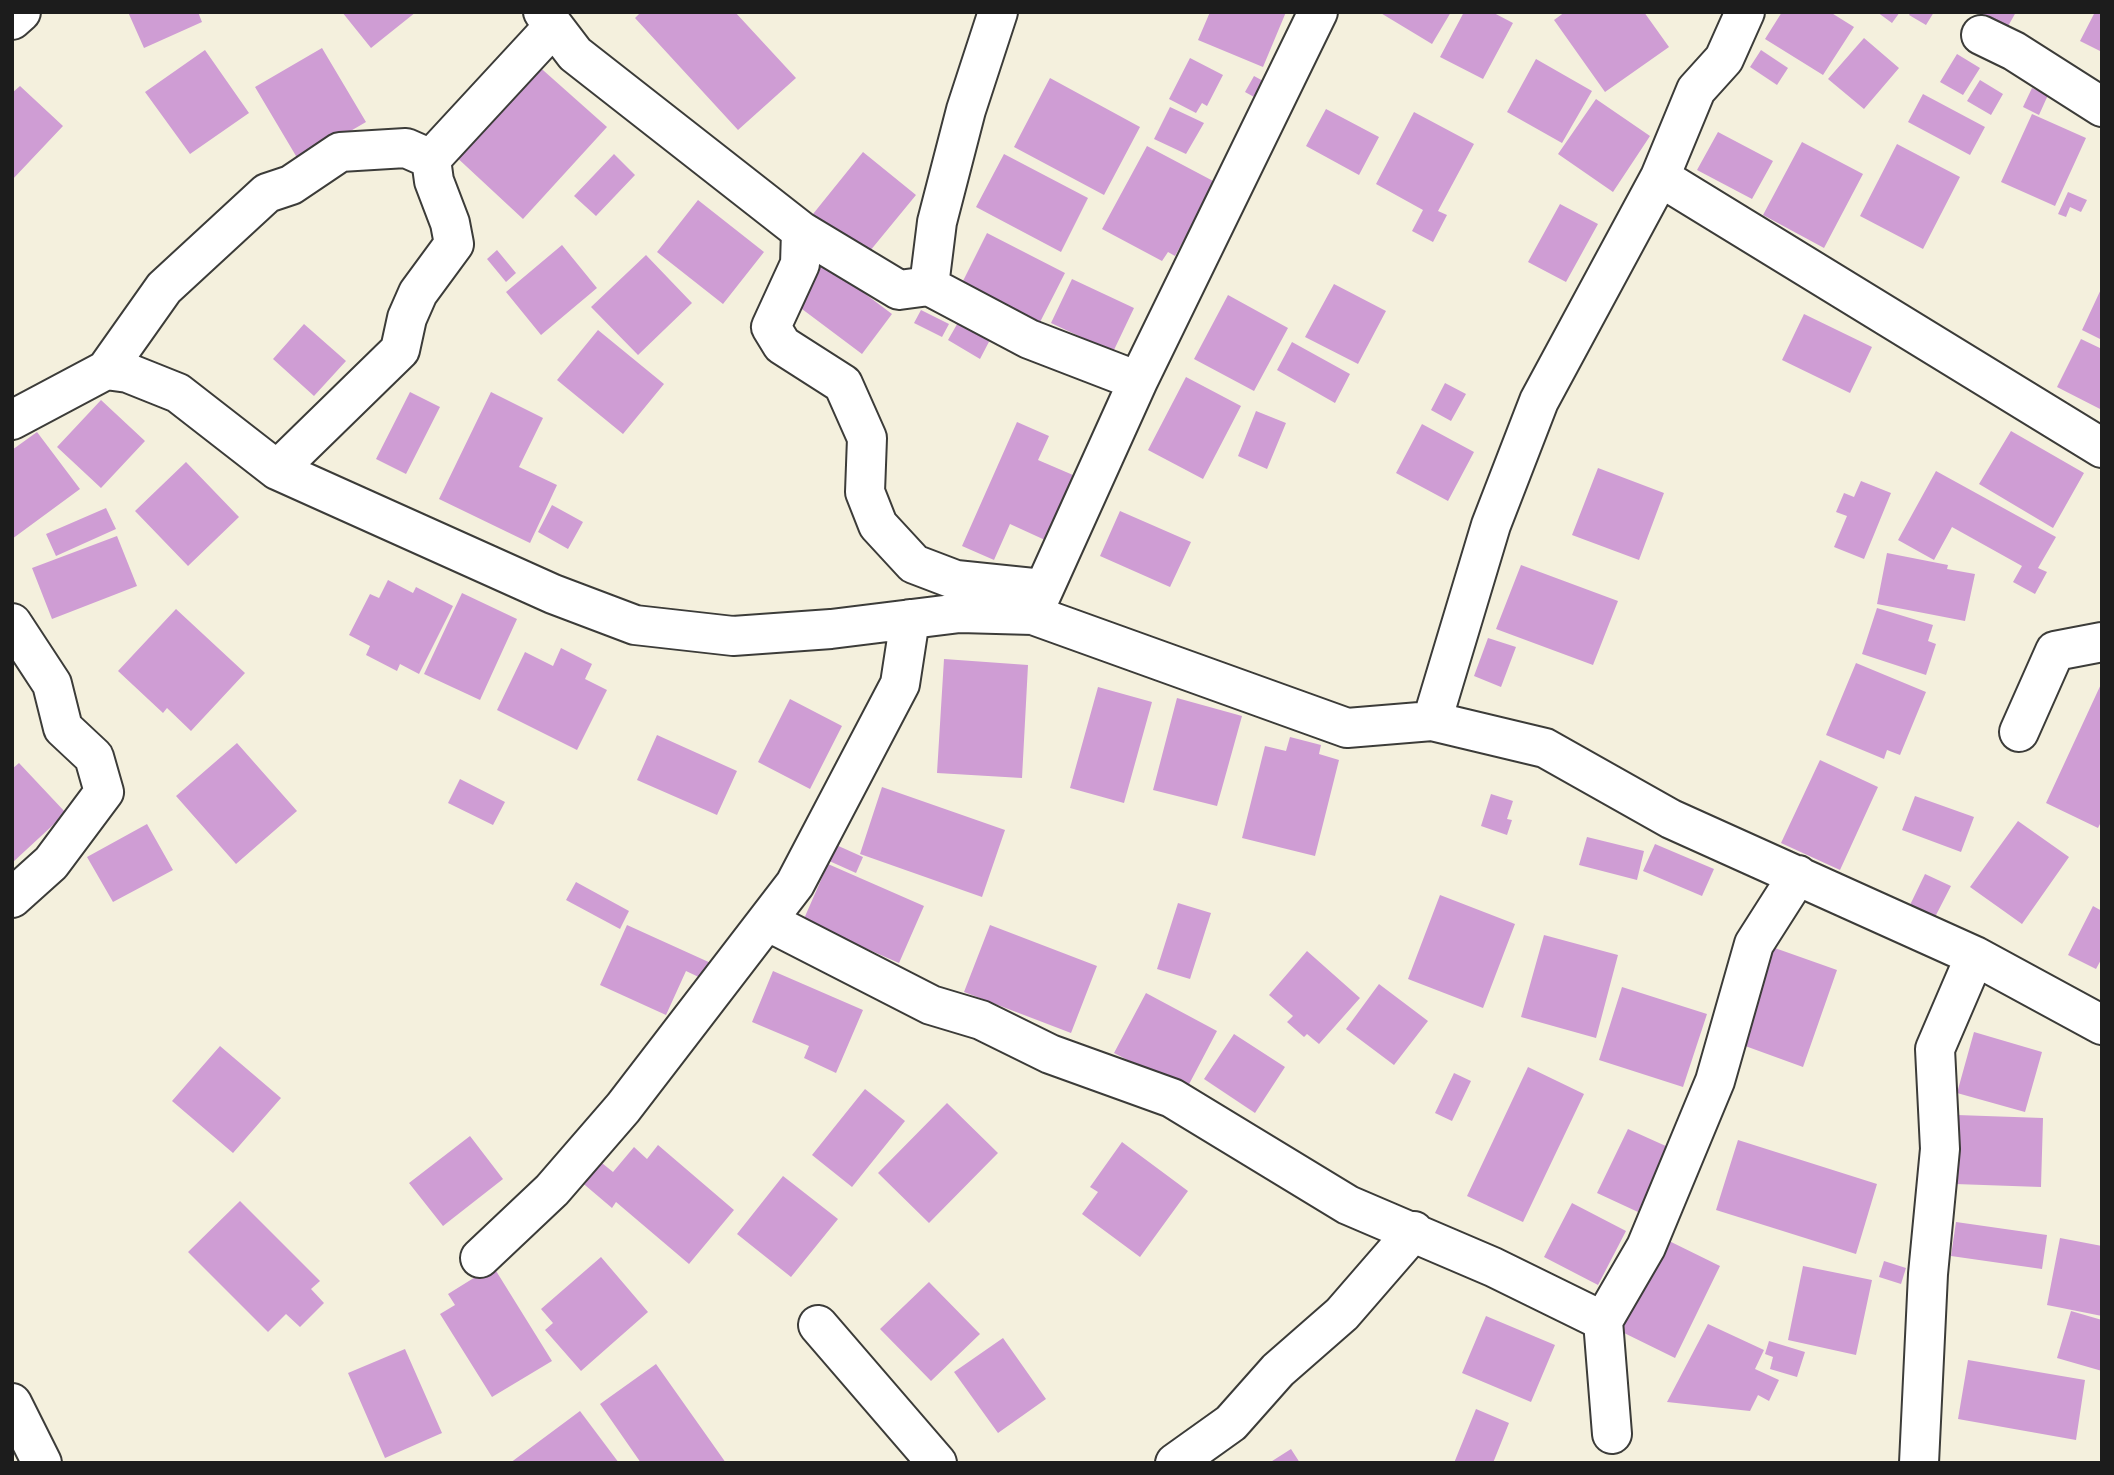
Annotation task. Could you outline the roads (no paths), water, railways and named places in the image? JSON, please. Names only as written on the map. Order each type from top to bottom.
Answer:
[{"type":"street","points":[[12,20],[21,12]]},
{"type":"street","points":[[929,286],[937,222],[966,110],[998,12]]},
{"type":"street","points":[[1038,602],[1138,381],[1318,12]]},
{"type":"street","points":[[1432,722],[1491,524],[1539,401],[1660,177],[1696,90],[1724,59],[1745,12]]},
{"type":"street","points":[[277,470],[400,350],[407,318],[418,293],[454,244],[450,223],[434,181],[431,159],[548,20],[575,54],[801,231],[899,290],[929,286],[1029,339],[1138,381]]},
{"type":"street","points":[[1981,34],[2014,51],[2102,107]]},
{"type":"street","points":[[12,420],[106,370],[164,288],[267,193],[291,185],[340,152],[406,148],[431,159]]},
{"type":"street","points":[[1660,177],[2102,448]]},
{"type":"street","points":[[801,231],[800,264],[771,327],[782,345],[843,384],[867,438],[865,492],[878,525],[914,565],[956,580],[1038,602],[1347,728],[1432,722],[1545,748],[1671,819],[1975,956],[2102,1025]]},
{"type":"street","points":[[106,370],[128,373],[178,393],[277,470],[553,594],[635,625],[733,636],[910,619],[1038,602]]},
{"type":"street","points":[[480,1258],[552,1190],[623,1108],[795,884],[900,684],[910,619]]},
{"type":"street","points":[[12,623],[52,684],[63,728],[94,757],[104,792],[51,863],[12,898]]},
{"type":"street","points":[[2019,732],[2055,650],[2102,642]]},
{"type":"street","points":[[1612,1434],[1603,1321],[1646,1247],[1714,1081],[1754,944],[1798,875]]},
{"type":"street","points":[[767,921],[931,1005],[981,1020],[1050,1054],[1172,1098],[1348,1205],[1414,1231],[1603,1321]]},
{"type":"street","points":[[1919,1463],[1928,1274],[1940,1149],[1935,1049],[1975,956]]},
{"type":"street","points":[[1175,1463],[1231,1423],[1278,1370],[1342,1314],[1414,1231]]},
{"type":"street","points":[[818,1325],[937,1463]]},
{"type":"street","points":[[12,1402],[42,1463]]}]
